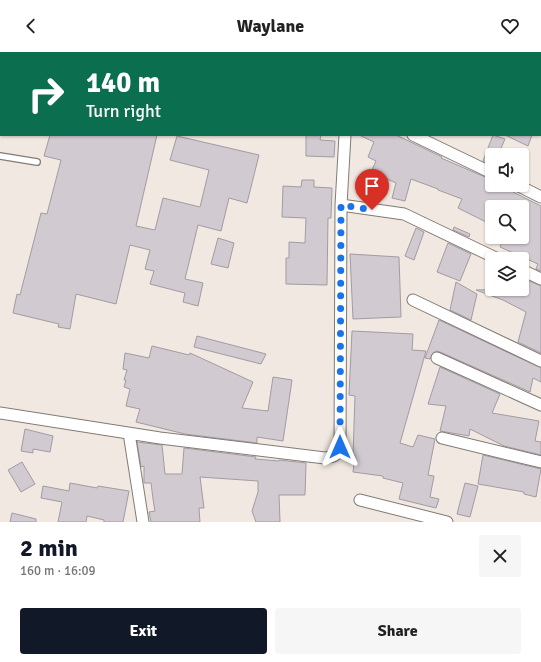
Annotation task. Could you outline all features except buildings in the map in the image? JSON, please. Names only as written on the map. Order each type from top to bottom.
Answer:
[{"type":"street","points":[[0,413],[129,433],[325,458],[334,456],[340,447],[341,205],[346,136]]},
{"type":"street","points":[[415,136],[485,170]]},
{"type":"street","points":[[529,191],[541,197]]},
{"type":"street","points":[[341,205],[404,214],[485,253]]},
{"type":"street","points":[[529,273],[541,279]]},
{"type":"street","points":[[413,300],[541,361]]},
{"type":"street","points":[[437,358],[541,405]]},
{"type":"street","points":[[129,433],[143,522]]},
{"type":"street","points":[[442,438],[541,462]]},
{"type":"street","points":[[360,500],[447,522]]},
{"type":"lane","points":[[0,156],[37,162]]},
{"type":"route","points":[[340,447],[341,205],[372,210]]}]
